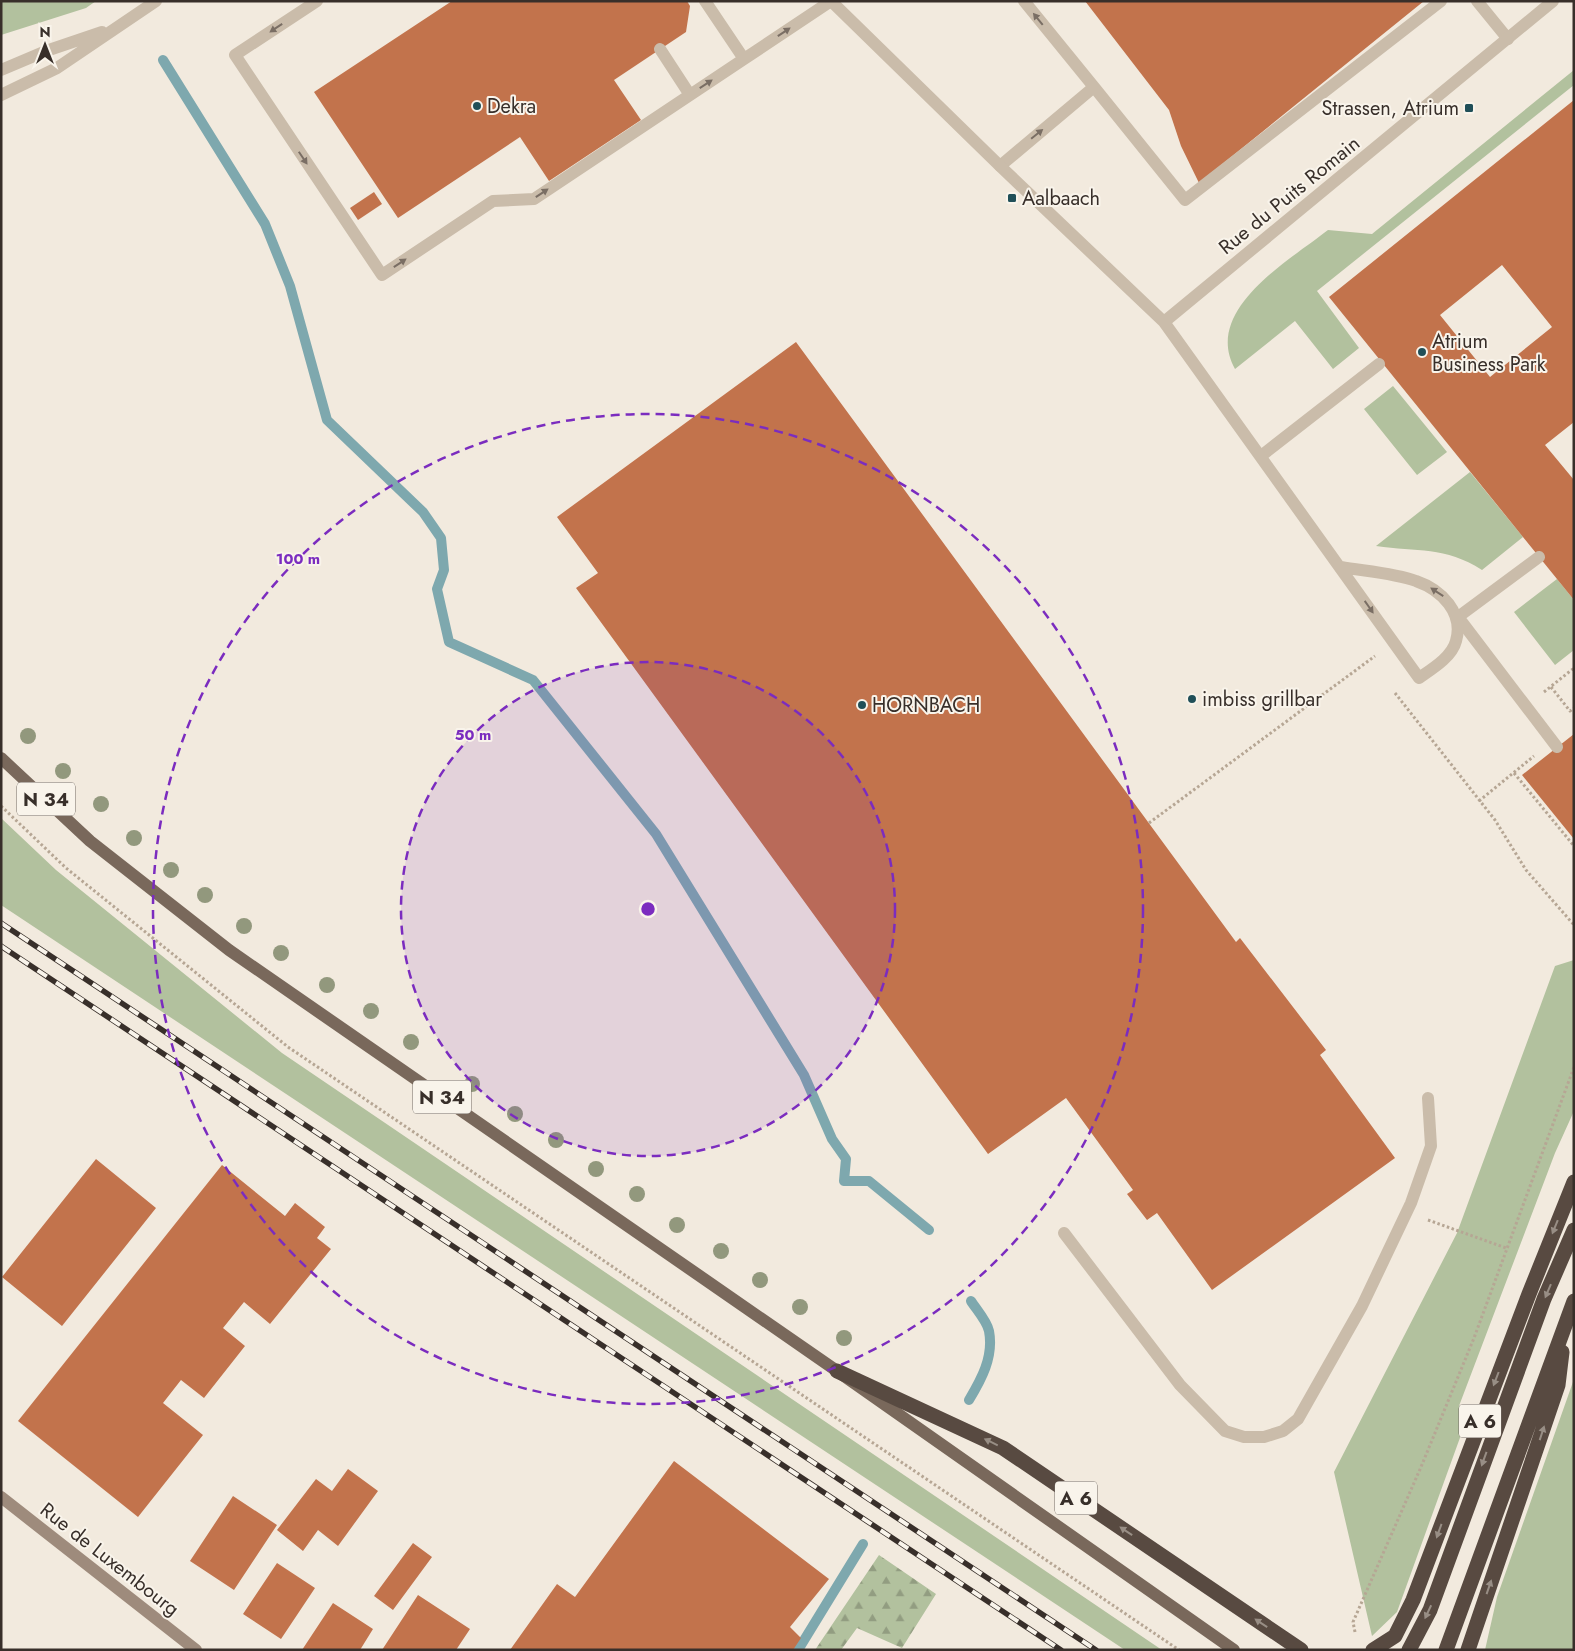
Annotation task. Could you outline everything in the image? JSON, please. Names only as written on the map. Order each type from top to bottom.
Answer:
[{"type":"highway","name":"A 6","points":[[1373,1650],[1396,1636],[1413,1600],[1522,1312],[1574,1182]]},
{"type":"highway","name":"A 6","points":[[1409,1650],[1430,1610],[1544,1299],[1574,1230]]},
{"type":"highway","name":"A 6","points":[[1446,1650],[1574,1301]]},
{"type":"highway","name":"A 6","points":[[1468,1650],[1558,1385],[1566,1323]]},
{"type":"highway","name":"A 6","points":[[837,1371],[1003,1448],[1301,1650]]},
{"type":"main road","name":"N 34","points":[[1,758],[90,841],[229,950],[837,1371],[1234,1650]]},
{"type":"main road","name":"Rue de Luxembourg","points":[[1,1497],[196,1650]]},
{"type":"street","points":[[1,95],[57,68],[156,1]]},
{"type":"street","points":[[317,1],[235,56],[382,275],[493,201],[534,198],[831,1],[1000,166],[1164,322],[1419,678],[1441,662],[1456,642],[1458,617],[1539,557]]},
{"type":"street","points":[[705,1],[744,59]]},
{"type":"street","points":[[1024,1],[1184,200],[1441,1]]},
{"type":"street","points":[[1477,1],[1508,39]]},
{"type":"street","name":"Rue du Puits Romain","points":[[1164,322],[1553,1]]},
{"type":"street","points":[[1,70],[46,51],[116,27]]},
{"type":"street","points":[[660,49],[690,94]]},
{"type":"street","points":[[1000,166],[1094,87]]},
{"type":"street","points":[[1261,456],[1379,364]]},
{"type":"street","points":[[1341,567],[1416,580],[1442,595],[1558,747]]},
{"type":"street","points":[[1064,1233],[1180,1385],[1224,1431],[1244,1437],[1264,1437],[1283,1431],[1298,1419],[1362,1306],[1406,1213],[1430,1146],[1428,1098]]},
{"type":"path","points":[[1149,823],[1368,661]]},
{"type":"path","points":[[1526,706],[1574,668]]},
{"type":"path","points":[[1551,687],[1570,712],[1574,708]]},
{"type":"path","points":[[1395,693],[1494,820],[1526,870],[1574,925]]},
{"type":"path","points":[[1479,801],[1514,773],[1574,846]]},
{"type":"path","points":[[1,806],[66,868],[288,1047],[1179,1650]]},
{"type":"path","points":[[1357,1640],[1353,1622],[1448,1402],[1574,1067]]},
{"type":"path","points":[[1406,1213],[1506,1248]]},
{"type":"green space","points":[[1,1],[96,1],[86,8],[1,35]]},
{"type":"green space","points":[[1574,70],[1574,85],[1317,291],[1359,348],[1333,369],[1295,321],[1235,369],[1228,347],[1230,327],[1240,307],[1273,272],[1328,230],[1372,234]]},
{"type":"green space","points":[[1393,386],[1447,452],[1417,475],[1364,409]]},
{"type":"green space","points":[[1470,472],[1523,537],[1482,570],[1469,562],[1443,553],[1376,546]]},
{"type":"green space","points":[[1557,579],[1574,600],[1574,650],[1555,665],[1514,612]]},
{"type":"green space","points":[[1,818],[56,870],[282,1053],[1162,1650],[1125,1650],[1,905]]},
{"type":"green space","points":[[1574,960],[1574,1111],[1555,1153],[1459,1406],[1470,1410],[1397,1612],[1372,1636],[1334,1472],[1457,1233],[1555,966]]},
{"type":"green space","points":[[1574,1379],[1574,1650],[1485,1650],[1497,1597]]},
{"type":"green space","points":[[879,1555],[936,1594],[902,1648],[857,1628],[841,1650],[815,1650]]},
{"type":"building","name":"Dekra","points":[[452,1],[687,1],[690,6],[686,32],[614,80],[641,120],[549,181],[520,137],[398,218],[314,92]]},
{"type":"building","points":[[1085,1],[1424,1],[1199,183],[1181,146],[1169,110]]},
{"type":"building","name":"Atrium Business Park","points":[[1574,100],[1574,422],[1545,445],[1574,480],[1574,600],[1329,297]],"holes":[[[1502,265],[1552,327],[1490,377],[1440,315]]]},
{"type":"building","points":[[374,192],[382,204],[358,220],[350,208]]},
{"type":"building","name":"HORNBACH","points":[[796,342],[1236,942],[1240,938],[1326,1050],[1320,1055],[1395,1158],[1212,1290],[1157,1213],[1147,1220],[1127,1194],[1133,1190],[1066,1098],[988,1154],[576,588],[598,573],[557,517]]},
{"type":"building","points":[[1574,734],[1574,839],[1522,775]]},
{"type":"building","points":[[96,1159],[156,1208],[62,1326],[2,1277]]},
{"type":"building","points":[[222,1165],[285,1216],[295,1203],[325,1227],[317,1238],[331,1249],[270,1324],[244,1302],[223,1328],[245,1346],[204,1398],[181,1380],[163,1403],[203,1435],[138,1517],[18,1421]]},
{"type":"building","points":[[674,1461],[829,1579],[790,1627],[801,1638],[793,1650],[510,1650],[557,1584],[575,1597]]},
{"type":"building","points":[[348,1469],[378,1491],[338,1546],[318,1530],[303,1551],[277,1530],[316,1479],[332,1491]]},
{"type":"building","points":[[233,1496],[277,1525],[234,1590],[190,1561]]},
{"type":"building","points":[[413,1543],[432,1557],[393,1610],[374,1596]]},
{"type":"building","points":[[277,1563],[315,1588],[281,1639],[243,1614]]},
{"type":"building","points":[[418,1595],[470,1629],[456,1650],[382,1650]]},
{"type":"building","points":[[333,1603],[373,1629],[360,1650],[302,1650]]},
{"type":"waterway","points":[[163,60],[265,224],[290,286],[327,420],[423,512],[441,538],[444,570],[437,589],[449,642],[533,680],[656,834],[804,1075],[832,1139],[846,1159],[844,1181],[869,1181],[929,1230]]},
{"type":"waterway","points":[[969,1400],[985,1368],[990,1350],[989,1331],[986,1323],[971,1301]]},
{"type":"waterway","points":[[798,1650],[863,1544]]},
{"type":"railway","points":[[1,923],[1096,1650]]},
{"type":"railway","points":[[1,946],[1061,1650]]},
{"type":"place","name":"Dekra","points":[[477,106]]},
{"type":"place","name":"Strassen, Atrium","points":[[1469,108]]},
{"type":"place","name":"Aalbaach","points":[[1012,198]]},
{"type":"place","name":"Atrium Business Park","points":[[1422,352]]},
{"type":"place","name":"imbiss grillbar","points":[[1192,699]]},
{"type":"place","name":"HORNBACH","points":[[862,705]]}]
